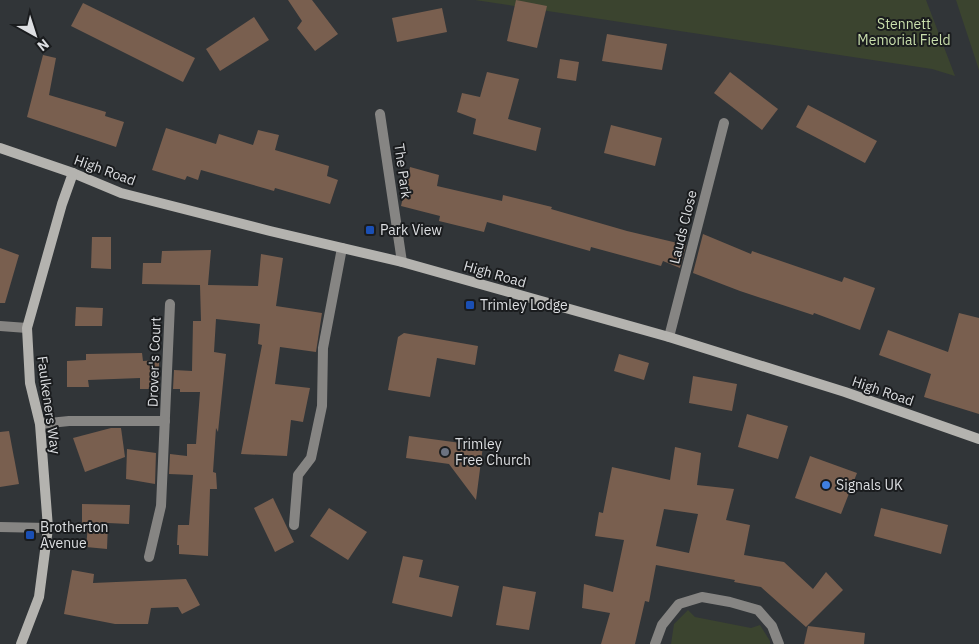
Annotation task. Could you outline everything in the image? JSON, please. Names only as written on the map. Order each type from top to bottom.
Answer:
[{"type":"street","name":"The Park","points":[[380,114],[402,262]]},
{"type":"street","name":"Lauds Close","points":[[669,338],[724,123]]},
{"type":"street","name":"High Road","points":[[0,148],[121,192],[402,262],[669,338],[845,392],[979,439]]},
{"type":"street","name":"Faulkeners Way","points":[[22,644],[38,597],[48,528],[40,424],[30,382],[27,328],[62,204],[73,173]]},
{"type":"street","points":[[294,525],[298,475],[310,458],[322,406],[323,348],[342,248]]},
{"type":"street","name":"Drover's Court","points":[[149,557],[161,506],[170,304]]},
{"type":"street","points":[[0,326],[27,328]]},
{"type":"street","name":"Drover's Court","points":[[40,424],[69,421],[165,421]]},
{"type":"street","points":[[0,527],[48,528]]},
{"type":"street","points":[[655,644],[662,625],[679,604],[702,597],[758,610],[772,626],[779,644]]},
{"type":"green space","name":"Stennett Memorial Field","points":[[475,0],[926,0],[955,76],[932,69]]},
{"type":"green space","points":[[956,0],[979,0],[979,70]]},
{"type":"green space","points":[[688,610],[695,617],[751,628],[760,625],[770,644],[671,644],[674,624]]},
{"type":"building","points":[[288,0],[312,0],[338,34],[315,51],[297,28],[302,21]]},
{"type":"building","points":[[516,0],[547,6],[537,48],[507,41]]},
{"type":"building","points":[[83,3],[195,58],[183,82],[71,26]]},
{"type":"building","points":[[442,8],[447,32],[397,42],[392,18]]},
{"type":"building","points":[[254,17],[269,40],[220,71],[206,49]]},
{"type":"building","points":[[607,34],[667,44],[662,70],[602,61]]},
{"type":"building","points":[[43,55],[56,58],[49,95],[106,112],[105,116],[124,122],[116,147],[27,117]]},
{"type":"building","points":[[560,59],[579,62],[576,81],[557,78]]},
{"type":"building","points":[[487,72],[519,79],[508,119],[541,128],[536,151],[473,134],[476,119],[457,112],[462,93],[480,97]]},
{"type":"building","points":[[730,72],[778,109],[762,130],[714,93]]},
{"type":"building","points":[[808,105],[877,141],[865,163],[796,127]]},
{"type":"building","points":[[611,125],[662,138],[655,166],[604,153]]},
{"type":"building","points":[[166,128],[216,144],[219,134],[253,145],[258,130],[279,135],[275,150],[329,166],[327,176],[338,180],[330,204],[275,188],[274,191],[201,170],[198,180],[187,176],[185,180],[152,170]]},
{"type":"building","points":[[410,167],[439,175],[437,186],[502,201],[503,195],[552,207],[551,209],[627,231],[686,245],[680,268],[663,261],[661,266],[591,247],[590,251],[487,222],[484,232],[439,221],[440,216],[401,206]]},
{"type":"building","points":[[703,234],[751,254],[752,251],[842,282],[844,277],[875,288],[860,330],[814,313],[813,315],[740,291],[693,273]]},
{"type":"building","points":[[92,237],[111,237],[111,269],[91,268]]},
{"type":"building","points":[[0,248],[19,255],[5,303],[0,303]]},
{"type":"building","points":[[211,250],[208,285],[258,286],[261,254],[283,258],[276,306],[322,313],[316,352],[280,347],[275,384],[310,388],[303,422],[291,420],[287,456],[241,454],[262,345],[258,344],[260,324],[216,319],[214,352],[226,354],[218,432],[216,428],[213,472],[216,473],[217,489],[210,489],[208,556],[179,554],[179,545],[177,545],[178,525],[189,525],[193,475],[169,474],[170,454],[187,456],[187,444],[196,444],[200,392],[180,392],[180,389],[173,389],[174,370],[192,371],[193,321],[201,321],[200,285],[142,284],[143,263],[161,263],[162,251]]},
{"type":"building","points":[[76,307],[103,308],[102,326],[75,326]]},
{"type":"building","points":[[959,313],[979,318],[979,414],[924,397],[931,374],[879,355],[888,330],[948,352]]},
{"type":"building","points":[[404,333],[478,346],[475,365],[437,358],[430,397],[388,390],[398,337]]},
{"type":"building","points":[[142,353],[143,361],[159,360],[159,389],[140,389],[140,378],[88,380],[89,387],[67,387],[67,361],[86,360],[86,354]]},
{"type":"building","points":[[619,354],[649,363],[644,380],[614,371]]},
{"type":"building","points":[[693,376],[737,384],[732,411],[689,403]]},
{"type":"building","points":[[747,414],[788,426],[778,459],[738,447]]},
{"type":"building","points":[[111,428],[121,428],[125,457],[85,472],[73,438]]},
{"type":"building","points":[[9,431],[19,484],[0,487],[0,432]]},
{"type":"building","name":"Trimley Free Church","points":[[409,436],[483,446],[476,500],[449,464],[406,458]]},
{"type":"building","points":[[675,447],[701,453],[697,485],[734,489],[726,520],[750,525],[744,555],[784,562],[813,589],[826,572],[843,590],[806,627],[761,587],[734,582],[735,580],[656,565],[649,602],[645,601],[635,644],[601,644],[610,613],[582,608],[584,584],[613,592],[624,540],[595,536],[599,512],[603,513],[612,467],[670,480]],"holes":[[[664,509],[698,514],[689,553],[656,546]]]},
{"type":"building","points":[[127,449],[156,453],[155,484],[126,479]]},
{"type":"building","name":"Signals UK","points":[[810,456],[857,473],[841,514],[795,498]]},
{"type":"building","points":[[273,498],[294,542],[275,552],[254,508]]},
{"type":"building","points":[[82,504],[130,505],[129,524],[108,523],[107,549],[86,547],[88,526],[82,525]]},
{"type":"building","points":[[329,508],[367,532],[348,560],[310,536]]},
{"type":"building","points":[[881,508],[948,525],[941,554],[874,536]]},
{"type":"building","points":[[403,556],[423,560],[419,577],[459,586],[452,617],[392,603]]},
{"type":"building","points":[[72,570],[94,574],[93,583],[186,579],[200,605],[182,614],[178,607],[151,608],[148,624],[115,624],[64,614]]},
{"type":"building","points":[[503,586],[536,592],[529,630],[496,625]]},
{"type":"building","points":[[808,626],[865,633],[864,644],[804,644]]},
{"type":"place","name":"Park View","points":[[370,230]]},
{"type":"place","name":"Trimley Lodge","points":[[470,305]]},
{"type":"place","name":"Trimley Free Church","points":[[445,452]]},
{"type":"place","name":"Signals UK","points":[[826,485]]},
{"type":"place","name":"Brotherton Avenue","points":[[30,535]]}]
